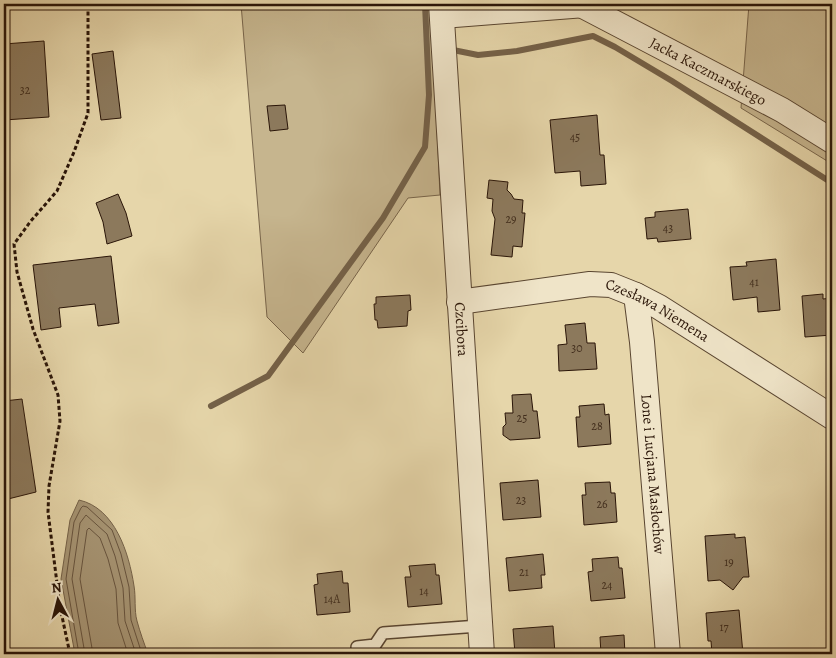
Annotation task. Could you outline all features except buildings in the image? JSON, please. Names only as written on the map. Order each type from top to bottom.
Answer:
[{"type":"street","points":[[442,10],[594,5]]},
{"type":"street","name":"Jacka Kaczmarskiego","points":[[594,5],[782,110],[832,141]]},
{"type":"street","name":"Czcibora","points":[[442,10],[482,654]]},
{"type":"street","name":"Czesława Niemena","points":[[459,302],[590,284],[611,285],[659,307],[832,417]]},
{"type":"street","name":"Lone i Lucjana Masłochów","points":[[636,295],[642,342],[668,654]]},
{"type":"lane","points":[[357,647],[375,645],[383,633],[479,626]]},
{"type":"path","points":[[70,654],[60,607],[48,512],[49,486],[60,421],[58,395],[33,329],[17,272],[14,244],[57,191],[88,113],[88,4]]},
{"type":"shaded area","points":[[241,4],[431,4],[440,195],[408,198],[303,353],[267,317]]},
{"type":"shaded area","points":[[749,4],[832,4],[832,164],[741,108]]},
{"type":"water","points":[[79,500],[102,512],[111,522],[124,546],[132,573],[137,621],[148,654],[75,654],[61,579],[70,520]]},
{"type":"waterway","points":[[211,406],[268,376],[383,218],[425,147],[429,95],[425,4]]},
{"type":"waterway","points":[[448,49],[478,55],[517,51],[593,36],[672,81],[832,183]]}]
